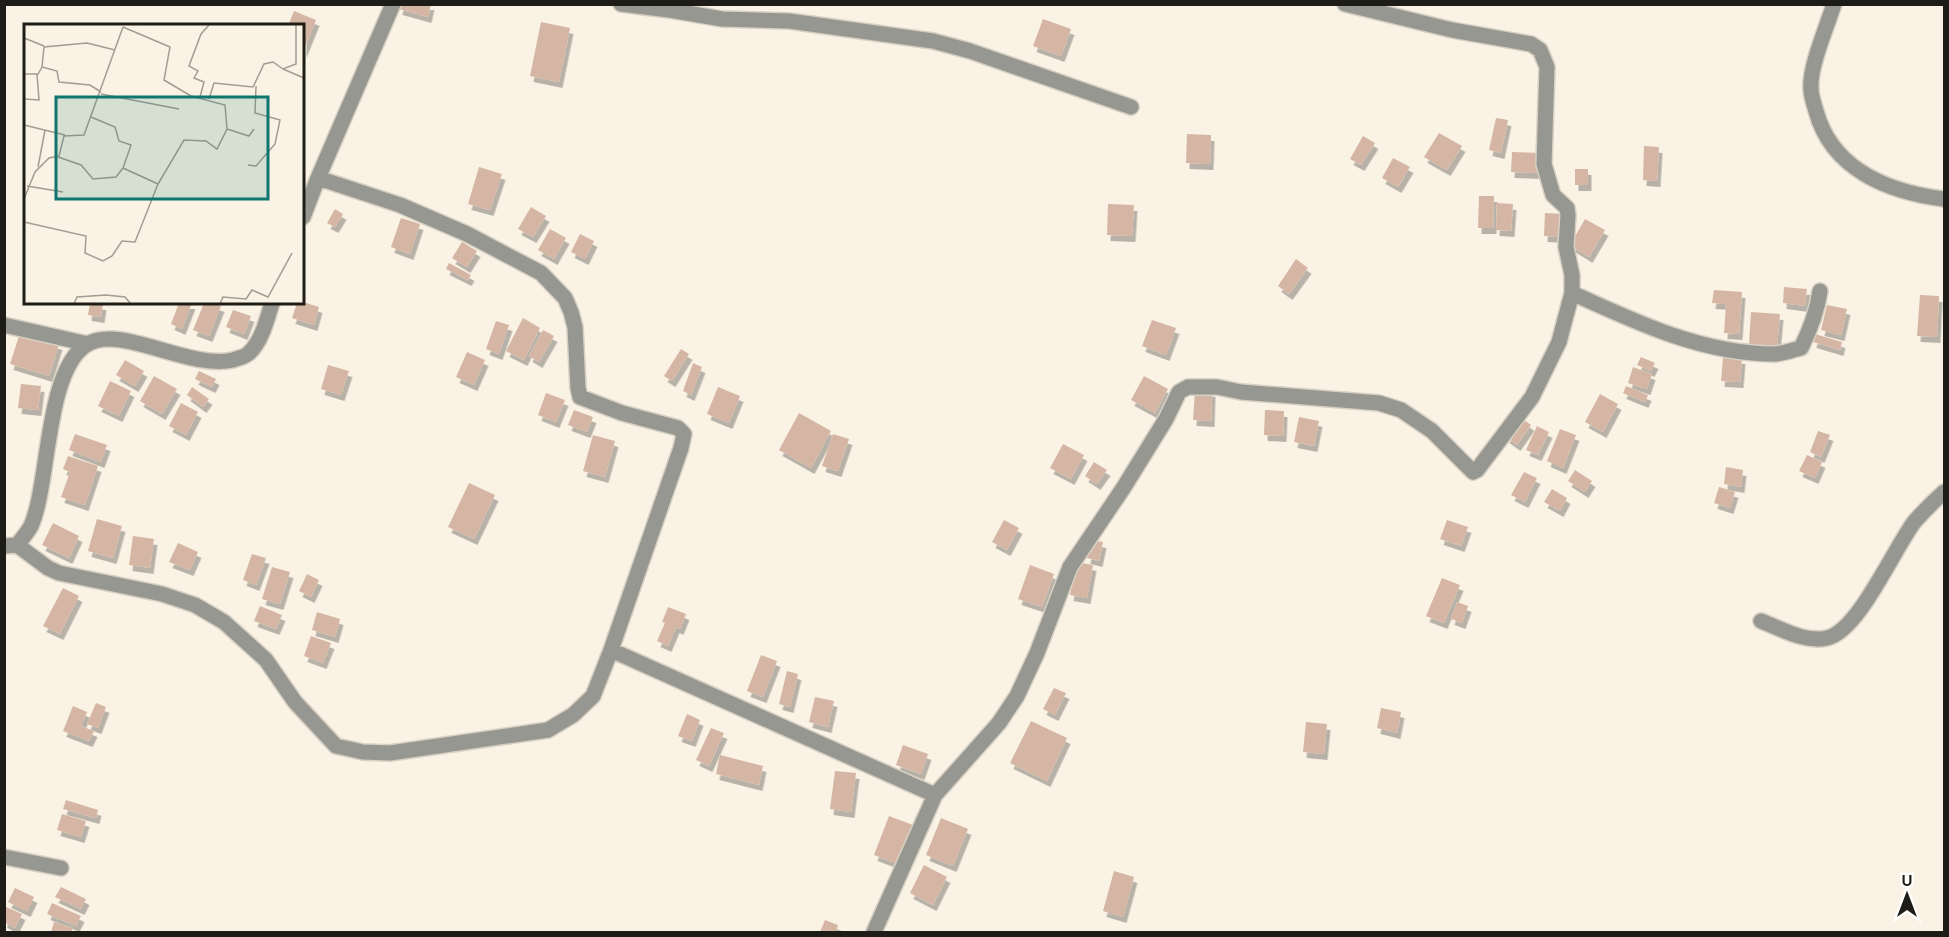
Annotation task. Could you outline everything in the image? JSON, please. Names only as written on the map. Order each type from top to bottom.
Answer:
[{"type":"street","points":[[304,214],[393,4]]},
{"type":"street","points":[[621,4],[722,19],[789,21],[933,41],[970,51],[1131,107]]},
{"type":"street","points":[[874,933],[935,795],[999,723],[1017,696],[1038,653],[1070,567],[1124,487],[1166,419],[1179,392],[1188,387],[1217,387],[1240,392],[1379,403],[1401,410],[1432,431],[1468,470],[1474,472],[1532,397],[1559,342],[1572,293],[1572,275],[1566,247],[1567,208],[1552,195],[1544,164],[1547,67],[1543,55],[1531,44],[1452,30],[1405,11],[1345,4]]},
{"type":"street","points":[[1834,4],[1812,73],[1810,88],[1821,127],[1847,162],[1859,172],[1895,189],[1944,199]]},
{"type":"street","points":[[272,304],[263,330],[252,350],[245,356],[230,360],[201,360],[119,339],[104,339],[88,344],[74,355],[56,405],[31,525],[11,545],[59,573],[162,594],[195,605],[224,622],[266,660],[295,702],[336,746],[363,752],[390,753],[548,730],[573,715],[594,696],[684,434],[680,429],[580,397],[575,327],[571,312],[565,298],[541,273],[467,234],[410,209],[318,178]]},
{"type":"street","points":[[1572,293],[1646,326],[1681,338],[1726,350],[1776,354],[1801,348],[1810,329],[1820,291]]},
{"type":"street","points":[[4,325],[88,344]]},
{"type":"street","points":[[1761,621],[1803,638],[1827,638],[1835,634],[1857,615],[1916,521],[1944,492]]},
{"type":"street","points":[[611,650],[935,795]]},
{"type":"street","points":[[4,857],[61,868]]},
{"type":"building","points":[[400,4],[431,4],[428,17],[399,9]]},
{"type":"building","points":[[294,11],[316,20],[304,50],[304,24],[289,24]]},
{"type":"building","points":[[1043,19],[1071,29],[1061,56],[1033,46]]},
{"type":"building","points":[[541,22],[570,28],[559,82],[530,76]]},
{"type":"building","points":[[1496,118],[1508,120],[1501,153],[1489,150]]},
{"type":"building","points":[[1439,133],[1462,146],[1447,170],[1424,157]]},
{"type":"building","points":[[1187,134],[1211,135],[1210,164],[1186,163]]},
{"type":"building","points":[[1363,136],[1375,143],[1361,165],[1350,159]]},
{"type":"building","points":[[1644,146],[1659,147],[1657,181],[1643,180]]},
{"type":"building","points":[[1512,152],[1541,153],[1540,173],[1511,172]]},
{"type":"building","points":[[1393,158],[1410,167],[1398,187],[1382,178]]},
{"type":"building","points":[[479,167],[502,174],[490,210],[468,204]]},
{"type":"building","points":[[1575,169],[1588,169],[1588,185],[1575,185]]},
{"type":"building","points":[[1479,196],[1494,196],[1493,228],[1478,228]]},
{"type":"building","points":[[1497,203],[1513,204],[1511,231],[1496,230]]},
{"type":"building","points":[[1108,204],[1134,205],[1132,236],[1107,235]]},
{"type":"building","points":[[531,207],[546,216],[533,237],[518,229]]},
{"type":"building","points":[[335,209],[343,214],[335,227],[327,223]]},
{"type":"building","points":[[1545,213],[1564,214],[1563,237],[1544,236]]},
{"type":"building","points":[[401,218],[420,224],[410,254],[391,247]]},
{"type":"building","points":[[1585,219],[1605,230],[1589,257],[1570,245]]},
{"type":"building","points":[[550,229],[566,238],[554,259],[538,250]]},
{"type":"building","points":[[580,234],[594,241],[585,259],[571,252]]},
{"type":"building","points":[[462,242],[477,251],[467,267],[452,258]]},
{"type":"building","points":[[1296,259],[1308,268],[1289,294],[1278,286]]},
{"type":"building","points":[[449,263],[471,275],[468,280],[446,269]]},
{"type":"building","points":[[1784,287],[1807,289],[1805,306],[1783,303]]},
{"type":"building","points":[[1714,290],[1742,292],[1739,334],[1724,333],[1726,304],[1712,303]]},
{"type":"building","points":[[1920,295],[1939,296],[1937,337],[1917,336]]},
{"type":"building","points":[[304,302],[319,307],[314,325],[292,318],[297,304]]},
{"type":"building","points":[[90,304],[103,304],[101,317],[88,315]]},
{"type":"building","points":[[179,304],[192,304],[182,329],[171,324]]},
{"type":"building","points":[[204,304],[221,306],[209,336],[193,330]]},
{"type":"building","points":[[1827,305],[1847,309],[1841,335],[1821,330]]},
{"type":"building","points":[[233,310],[251,316],[244,334],[226,327]]},
{"type":"building","points":[[1751,312],[1780,314],[1777,346],[1749,344]]},
{"type":"building","points":[[523,318],[540,328],[524,360],[506,351]]},
{"type":"building","points":[[1152,320],[1176,328],[1166,355],[1142,346]]},
{"type":"building","points":[[496,321],[509,325],[499,354],[486,349]]},
{"type":"building","points":[[543,330],[554,336],[539,362],[529,356]]},
{"type":"building","points":[[20,333],[59,344],[49,376],[10,364]]},
{"type":"building","points":[[1815,334],[1842,342],[1840,350],[1813,342]]},
{"type":"building","points":[[681,349],[689,354],[672,381],[664,376]]},
{"type":"building","points":[[467,352],[485,360],[474,385],[456,377]]},
{"type":"building","points":[[1641,357],[1655,363],[1651,371],[1637,365]]},
{"type":"building","points":[[1723,357],[1742,358],[1740,382],[1721,381]]},
{"type":"building","points":[[125,360],[144,371],[135,386],[116,375]]},
{"type":"building","points":[[693,363],[702,367],[691,395],[683,391]]},
{"type":"building","points":[[328,365],[349,371],[341,395],[321,389]]},
{"type":"building","points":[[1633,367],[1652,374],[1647,389],[1628,383]]},
{"type":"building","points":[[199,371],[216,379],[212,387],[195,379]]},
{"type":"building","points":[[154,376],[177,389],[162,414],[140,401]]},
{"type":"building","points":[[1144,376],[1168,389],[1155,413],[1131,400]]},
{"type":"building","points":[[110,381],[131,391],[119,416],[98,406]]},
{"type":"building","points":[[21,384],[41,386],[38,410],[18,408]]},
{"type":"building","points":[[1626,386],[1648,395],[1645,402],[1623,393]]},
{"type":"building","points":[[192,387],[209,399],[203,407],[187,395]]},
{"type":"building","points":[[718,387],[740,396],[729,423],[707,414]]},
{"type":"building","points":[[1195,390],[1212,391],[1211,421],[1193,420]]},
{"type":"building","points":[[546,393],[565,400],[556,422],[538,415]]},
{"type":"building","points":[[1600,394],[1618,404],[1603,432],[1585,422]]},
{"type":"building","points":[[181,403],[198,412],[186,435],[169,426]]},
{"type":"building","points":[[574,410],[593,417],[587,432],[568,425]]},
{"type":"building","points":[[1265,410],[1284,411],[1283,436],[1264,435]]},
{"type":"building","points":[[799,413],[831,431],[811,468],[779,450]]},
{"type":"building","points":[[1299,417],[1319,421],[1314,446],[1294,442]]},
{"type":"building","points":[[1520,417],[1531,425],[1517,445],[1506,437]]},
{"type":"building","points":[[1537,426],[1549,432],[1538,455],[1526,450]]},
{"type":"building","points":[[1560,429],[1576,435],[1563,468],[1547,461]]},
{"type":"building","points":[[1818,431],[1830,435],[1821,457],[1810,452]]},
{"type":"building","points":[[75,434],[107,445],[101,462],[69,450]]},
{"type":"building","points":[[833,434],[849,439],[838,471],[822,466]]},
{"type":"building","points":[[593,435],[615,441],[605,477],[583,471]]},
{"type":"building","points":[[1063,444],[1084,455],[1071,479],[1050,468]]},
{"type":"building","points":[[1807,455],[1822,462],[1815,478],[1799,471]]},
{"type":"building","points":[[68,456],[98,466],[85,505],[61,497],[70,472],[63,469]]},
{"type":"building","points":[[1094,462],[1107,470],[1097,484],[1085,476]]},
{"type":"building","points":[[1726,467],[1743,470],[1741,487],[1724,484]]},
{"type":"building","points":[[1575,470],[1592,481],[1585,492],[1568,481]]},
{"type":"building","points":[[1524,472],[1537,478],[1525,502],[1511,495]]},
{"type":"building","points":[[469,483],[495,495],[474,539],[448,527]]},
{"type":"building","points":[[1719,487],[1735,492],[1730,508],[1714,503]]},
{"type":"building","points":[[1552,489],[1567,498],[1560,511],[1544,502]]},
{"type":"building","points":[[97,519],[122,526],[113,558],[88,551]]},
{"type":"building","points":[[1004,520],[1019,528],[1007,550],[992,542]]},
{"type":"building","points":[[1447,520],[1468,527],[1461,546],[1440,539]]},
{"type":"building","points":[[53,523],[79,536],[69,558],[42,545]]},
{"type":"building","points":[[133,536],[154,539],[150,568],[129,565]]},
{"type":"building","points":[[1090,540],[1103,542],[1099,561],[1087,558]]},
{"type":"building","points":[[178,543],[198,552],[190,570],[169,562]]},
{"type":"building","points":[[252,554],[266,558],[256,585],[243,580]]},
{"type":"building","points":[[1076,562],[1093,565],[1087,598],[1070,595]]},
{"type":"building","points":[[1030,565],[1054,574],[1042,607],[1018,599]]},
{"type":"building","points":[[272,567],[290,572],[280,604],[262,599]]},
{"type":"building","points":[[307,574],[319,580],[311,597],[299,591]]},
{"type":"building","points":[[1442,578],[1460,585],[1444,623],[1426,616]]},
{"type":"building","points":[[63,588],[79,596],[60,634],[43,626]]},
{"type":"building","points":[[1457,602],[1468,606],[1462,623],[1451,619]]},
{"type":"building","points":[[260,606],[282,615],[276,629],[254,621]]},
{"type":"building","points":[[668,607],[686,614],[680,629],[676,627],[668,646],[657,641],[665,623],[662,622]]},
{"type":"building","points":[[317,612],[340,619],[335,637],[312,630]]},
{"type":"building","points":[[311,636],[331,643],[323,663],[304,656]]},
{"type":"building","points":[[761,655],[777,661],[763,697],[747,691]]},
{"type":"building","points":[[787,671],[798,674],[790,707],[779,704]]},
{"type":"building","points":[[1054,688],[1066,693],[1055,715],[1043,709]]},
{"type":"building","points":[[815,697],[834,701],[828,727],[809,722]]},
{"type":"building","points":[[96,703],[106,707],[98,728],[87,724]]},
{"type":"building","points":[[73,706],[87,712],[81,726],[94,731],[89,741],[63,731]]},
{"type":"building","points":[[1381,708],[1401,712],[1397,733],[1377,728]]},
{"type":"building","points":[[687,714],[700,720],[692,741],[678,736]]},
{"type":"building","points":[[1031,721],[1067,738],[1047,781],[1010,763]]},
{"type":"building","points":[[1306,722],[1327,724],[1324,754],[1303,752]]},
{"type":"building","points":[[711,728],[724,733],[709,766],[696,760]]},
{"type":"building","points":[[903,745],[928,754],[921,774],[896,765]]},
{"type":"building","points":[[720,755],[763,766],[759,785],[716,774]]},
{"type":"building","points":[[835,771],[856,773],[851,812],[830,809]]},
{"type":"building","points":[[66,800],[98,810],[96,818],[63,809]]},
{"type":"building","points":[[62,814],[86,821],[81,837],[57,830]]},
{"type":"building","points":[[889,816],[913,825],[898,864],[874,855]]},
{"type":"building","points":[[941,818],[968,829],[953,866],[926,855]]},
{"type":"building","points":[[924,865],[947,877],[933,905],[910,893]]},
{"type":"building","points":[[1114,871],[1134,877],[1123,917],[1103,911]]},
{"type":"building","points":[[61,887],[86,899],[81,909],[55,897]]},
{"type":"building","points":[[15,888],[34,897],[27,911],[8,902]]},
{"type":"building","points":[[52,903],[81,916],[76,926],[47,914]]},
{"type":"building","points":[[4,906],[22,914],[15,928],[4,922]]},
{"type":"building","points":[[825,920],[838,925],[836,932],[820,932]]},
{"type":"building","points":[[54,922],[73,928],[71,932],[51,932]]}]
